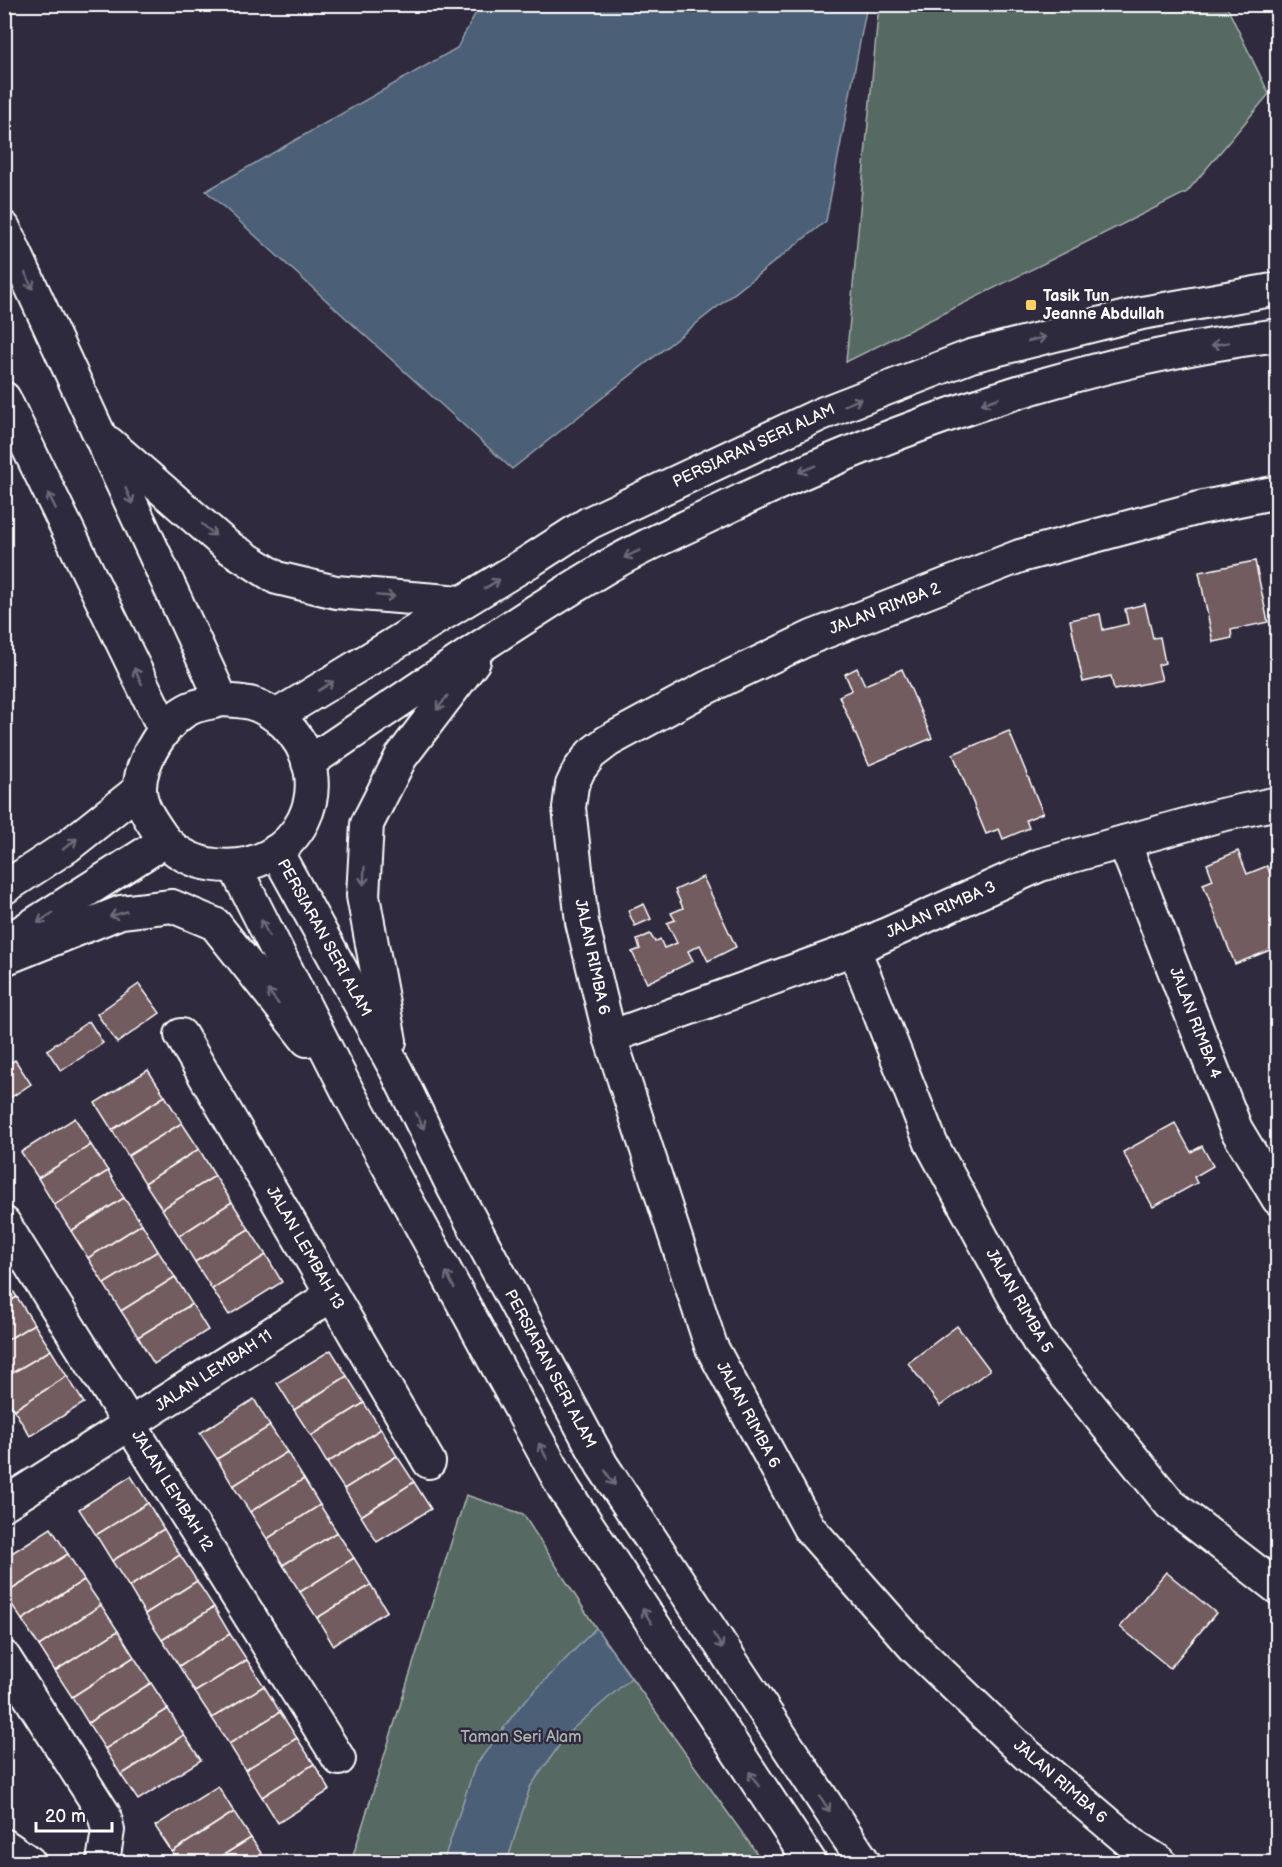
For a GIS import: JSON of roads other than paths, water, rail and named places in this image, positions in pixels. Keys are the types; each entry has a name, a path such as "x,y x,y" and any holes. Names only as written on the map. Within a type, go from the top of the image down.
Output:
{"street":[{"path":"4,228 222,700"},
{"name":"PERSIARAN SERI ALAM","path":"276,716 589,522 821,414 971,356 1142,313 1278,289"},
{"path":"308,763 490,640 606,567 789,477 1004,396 1147,357 1278,335"},
{"path":"4,398 164,729"},
{"path":"102,436 227,546 277,578 336,592 461,602"},
{"name":"JALAN RIMBA 2","path":"570,830 572,785 591,754 624,731 812,637 1020,556 1199,508 1278,492"},
{"path":"394,1068 363,896 367,824 401,757 490,640"},
{"path":"222,700 255,704 276,716 304,746 312,778 309,811 292,839 266,859 235,867 202,864 165,841 147,814 140,789 148,757 164,729 190,708 222,700"},
{"path":"4,888 68,846 140,789"},
{"name":"JALAN RIMBA 3","path":"610,1037 854,949 1040,865 1278,803"},
{"name":"JALAN RIMBA 6","path":"570,830 582,922 610,1037 711,1346 809,1528 915,1648 1017,1746 1136,1847 1160,1863"},
{"path":"4,943 165,841"},
{"name":"JALAN RIMBA 4","path":"1124,842 1236,1129 1278,1199"},
{"name":"PERSIARAN SERI ALAM","path":"276,851 394,1068 454,1189 602,1465 864,1863"},
{"path":"235,867 348,1092 564,1489 810,1863"},
{"path":"4,959 121,912 172,906 215,924 348,1092"},
{"name":"JALAN RIMBA 5","path":"854,949 930,1143 1038,1341 1170,1504 1278,1588"},
{"name":"JALAN LEMBAH 13","path":"181,1035 429,1462"},
{"name":"JALAN LEMBAH 12","path":"4,1223 339,1759"},
{"name":"JALAN LEMBAH 11","path":"4,1504 332,1295"},
{"path":"4,1657 104,1814 108,1830 103,1863"},
{"path":"4,1845 29,1863"}],"water":[{"path":"480,5 867,5 826,221 512,469 206,191 457,48"},
{"path":"596,1628 631,1678 568,1733 530,1787 507,1862 443,1862 475,1766 520,1706"}],"place":[{"name":"Tasik Tun Jeanne Abdullah","path":"1031,305"}],"park label":[{"name":"Taman Seri Alam","path":"521,1737"}]}
